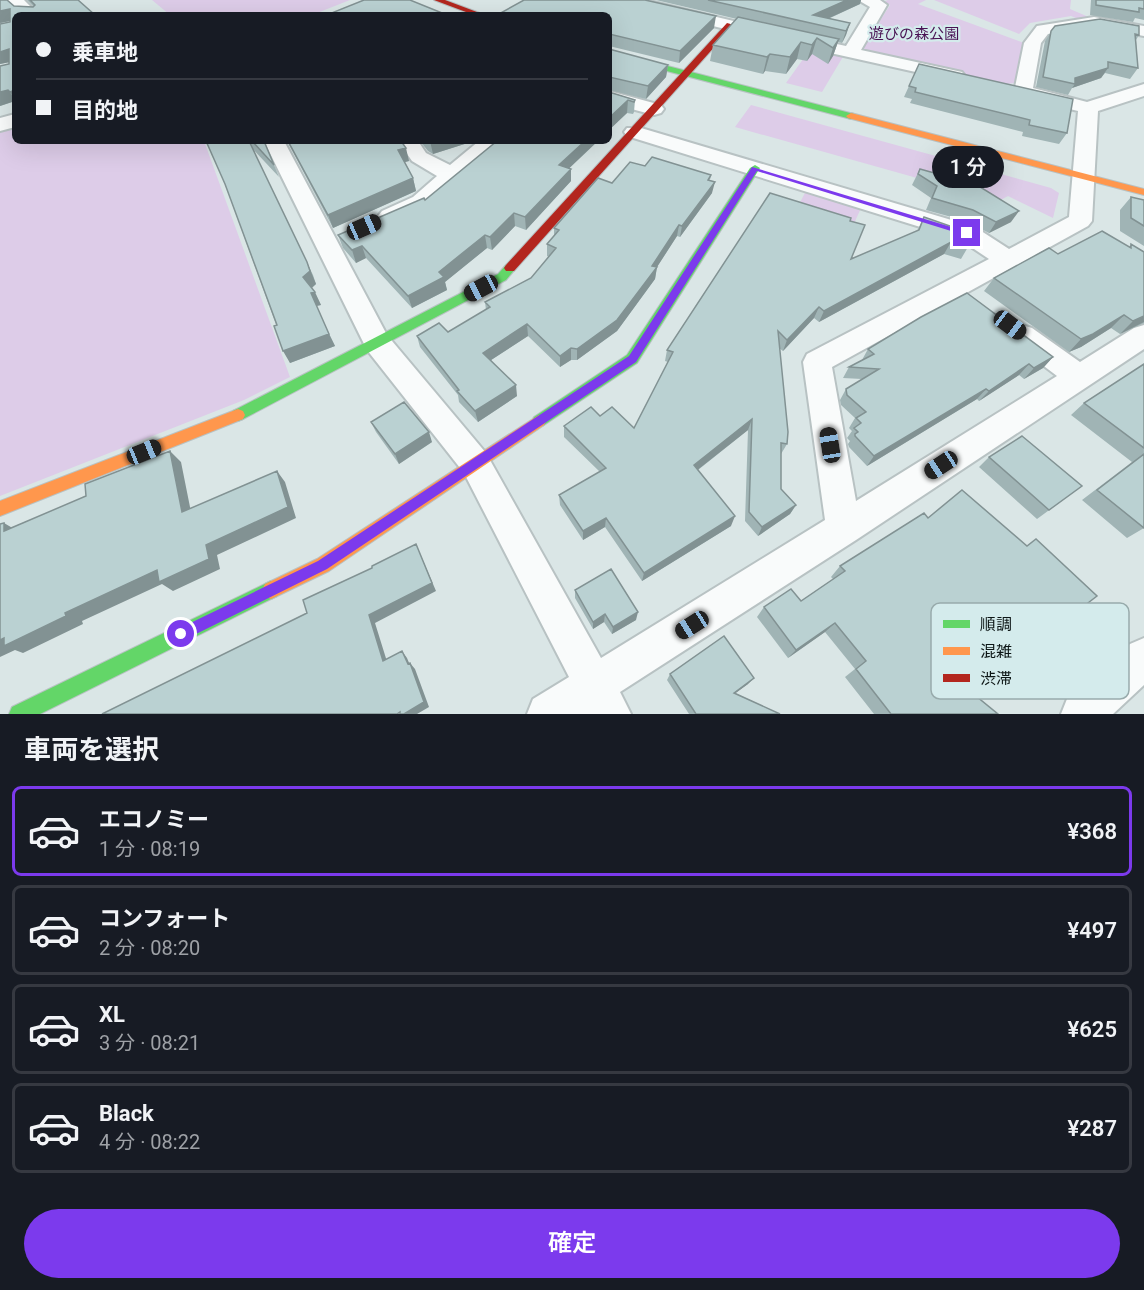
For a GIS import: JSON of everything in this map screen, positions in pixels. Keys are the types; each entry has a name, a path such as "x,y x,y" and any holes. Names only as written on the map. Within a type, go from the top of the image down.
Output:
{"street":[{"path":"15,0 28,12"},
{"path":"438,0 472,12"},
{"path":"626,0 730,26 977,81"},
{"path":"851,52 879,5 866,0"},
{"path":"1144,31 1094,22 1043,30 1033,43 1017,90 1088,108 1144,90"},
{"path":"0,509 246,412 501,277 730,26"},
{"path":"612,54 1144,192"},
{"path":"612,98 654,109"},
{"path":"844,528 817,362 967,294 1008,260 1089,226 1083,176 1088,108"},
{"path":"634,132 967,233 1008,260"},
{"path":"276,144 336,240 377,342 474,463 602,700"},
{"path":"410,144 419,157 451,175"},
{"path":"368,225 421,202 487,144"},
{"path":"20,714 322,565 632,359 755,168"},
{"path":"1005,321 1078,377"},
{"path":"549,714 602,700 844,528 1144,335"},
{"path":"1129,672 1144,658"},
{"path":"1082,714 1099,699"}],"green space":[{"path":"152,0 350,0 320,12 166,12"},
{"name":"遊びの森公園","path":"926,0 918,4 1024,43 1025,48 1015,83 1006,84 866,52 863,48 890,5 883,2"},
{"path":"934,0 1071,0 1070,9 1091,18 1078,19 1071,16 1030,23 1019,34"},
{"path":"811,48 844,55 822,92 786,83"},
{"path":"751,105 1051,188 1059,193 1053,218 1008,196 999,201 735,127"},
{"path":"12,126 12,144 205,144 290,377 244,400 0,496 0,129"},
{"path":"806,191 861,208 852,228 796,210"}],"building":[{"path":"0,0 7,0 14,6 33,7 35,5 30,0 78,0 92,12 12,12 12,91 0,92 0,66 9,64 9,49 0,52 0,24 10,22 10,9 0,11"},
{"path":"364,0 410,0 440,12 334,12"},
{"path":"524,0 645,0 716,16 680,51 612,35 612,12 502,12"},
{"path":"708,0 847,0 813,15 850,23 846,31"},
{"path":"1096,0 1144,0 1144,9 1139,8 1139,12 1096,5"},
{"path":"738,17 839,39 833,48 817,38 812,45 801,42 790,57 770,54 767,57 713,45"},
{"path":"1100,19 1139,26 1139,35 1135,34 1138,68 1108,62 1108,68 1075,78 1075,84 1043,77 1051,31 1055,26"},
{"path":"612,50 668,65 648,86 612,78"},
{"path":"919,64 1073,99 1067,133 1029,125 1030,120 915,92 916,88 909,86"},
{"path":"612,93 635,100 634,102 628,100 612,115"},
{"path":"207,144 250,144 307,262 310,271 303,277 315,292 311,293 329,334 283,351 274,326 277,325 225,184"},
{"path":"255,144 265,144 274,165"},
{"path":"290,144 403,144 406,148 398,150 413,178 328,215"},
{"path":"493,144 582,144 559,165 571,169 525,217 514,213 490,237 485,235 439,272 444,277 408,296 362,246 352,250 338,235 424,198 425,200"},
{"path":"652,157 711,175 708,180 715,182 682,226 679,225 652,266 657,267 617,320 577,349 571,348 560,356 527,324 483,353 516,385 475,411 457,391 459,390 417,336 439,323 448,332 490,307 485,302 531,278 556,248 547,244 559,230 554,228 598,178 612,183 630,162 645,166"},
{"path":"920,169 977,185 1019,211 996,222 973,210 932,198 937,186 918,174"},
{"path":"770,193 851,218 850,221 865,225 851,259 919,230 924,217 970,233 968,247 951,242 824,311 819,307 787,340 778,331 788,432 787,444 781,443 781,489 796,505 762,527 749,512 752,419 694,465 735,516 644,573 606,518 583,531 559,495 606,468 564,426 591,407 600,416 612,407 634,428 673,352 667,350"},
{"path":"1131,197 1144,200 1144,226 1131,218"},
{"path":"1102,231 1131,248 1131,244 1144,252 1144,316 1133,321 1124,315 1081,339 994,278 1049,248 1058,254"},
{"path":"967,293 1053,357 1034,368 1029,364 989,391 986,389 874,456 855,436 858,432 854,428 861,423 856,418 866,412 847,395 846,389 879,369 849,367 874,354 868,349"},
{"path":"1144,364 1144,448 1084,403"},
{"path":"404,402 429,432 395,454 371,422"},
{"path":"1022,436 1082,486 1049,510 989,457"},
{"path":"170,451 182,512 277,471 288,507 206,545 209,559 159,582 157,570 65,613 66,616 4,646 4,638 0,640 0,524 4,523 4,531 86,496 85,484"},
{"path":"1144,454 1144,528 1097,490"},
{"path":"962,490 1027,546 1036,539 1097,596 1088,603 931,603 931,699 980,699 998,714 891,714 856,669 866,661 835,623 796,650 764,607 791,589 801,601 845,571 840,566 924,513 928,518"},
{"path":"416,544 432,583 369,615 383,661 402,651 408,664 410,663 424,702 404,714 400,712 397,714 102,714 307,613 303,600 372,568"},
{"path":"611,569 638,612 613,627 605,614 593,622 575,590"},
{"path":"724,636 754,678 734,693 780,714 696,714 670,674"}],"traffic: fast":[{"path":"612,54 851,116"},
{"path":"539,421 632,359 755,168"},
{"path":"238,415 502,277 510,268"},
{"path":"19,714 271,590"}],"traffic: slow":[{"path":"851,116 1144,192"},
{"path":"0,509 238,415"},
{"path":"271,590 323,565 539,421"}],"traffic: jam":[{"path":"438,0 472,12"},
{"path":"510,268 730,25"}],"route":[{"path":"181,634 322,565 632,359 755,168 967,233"}]}
